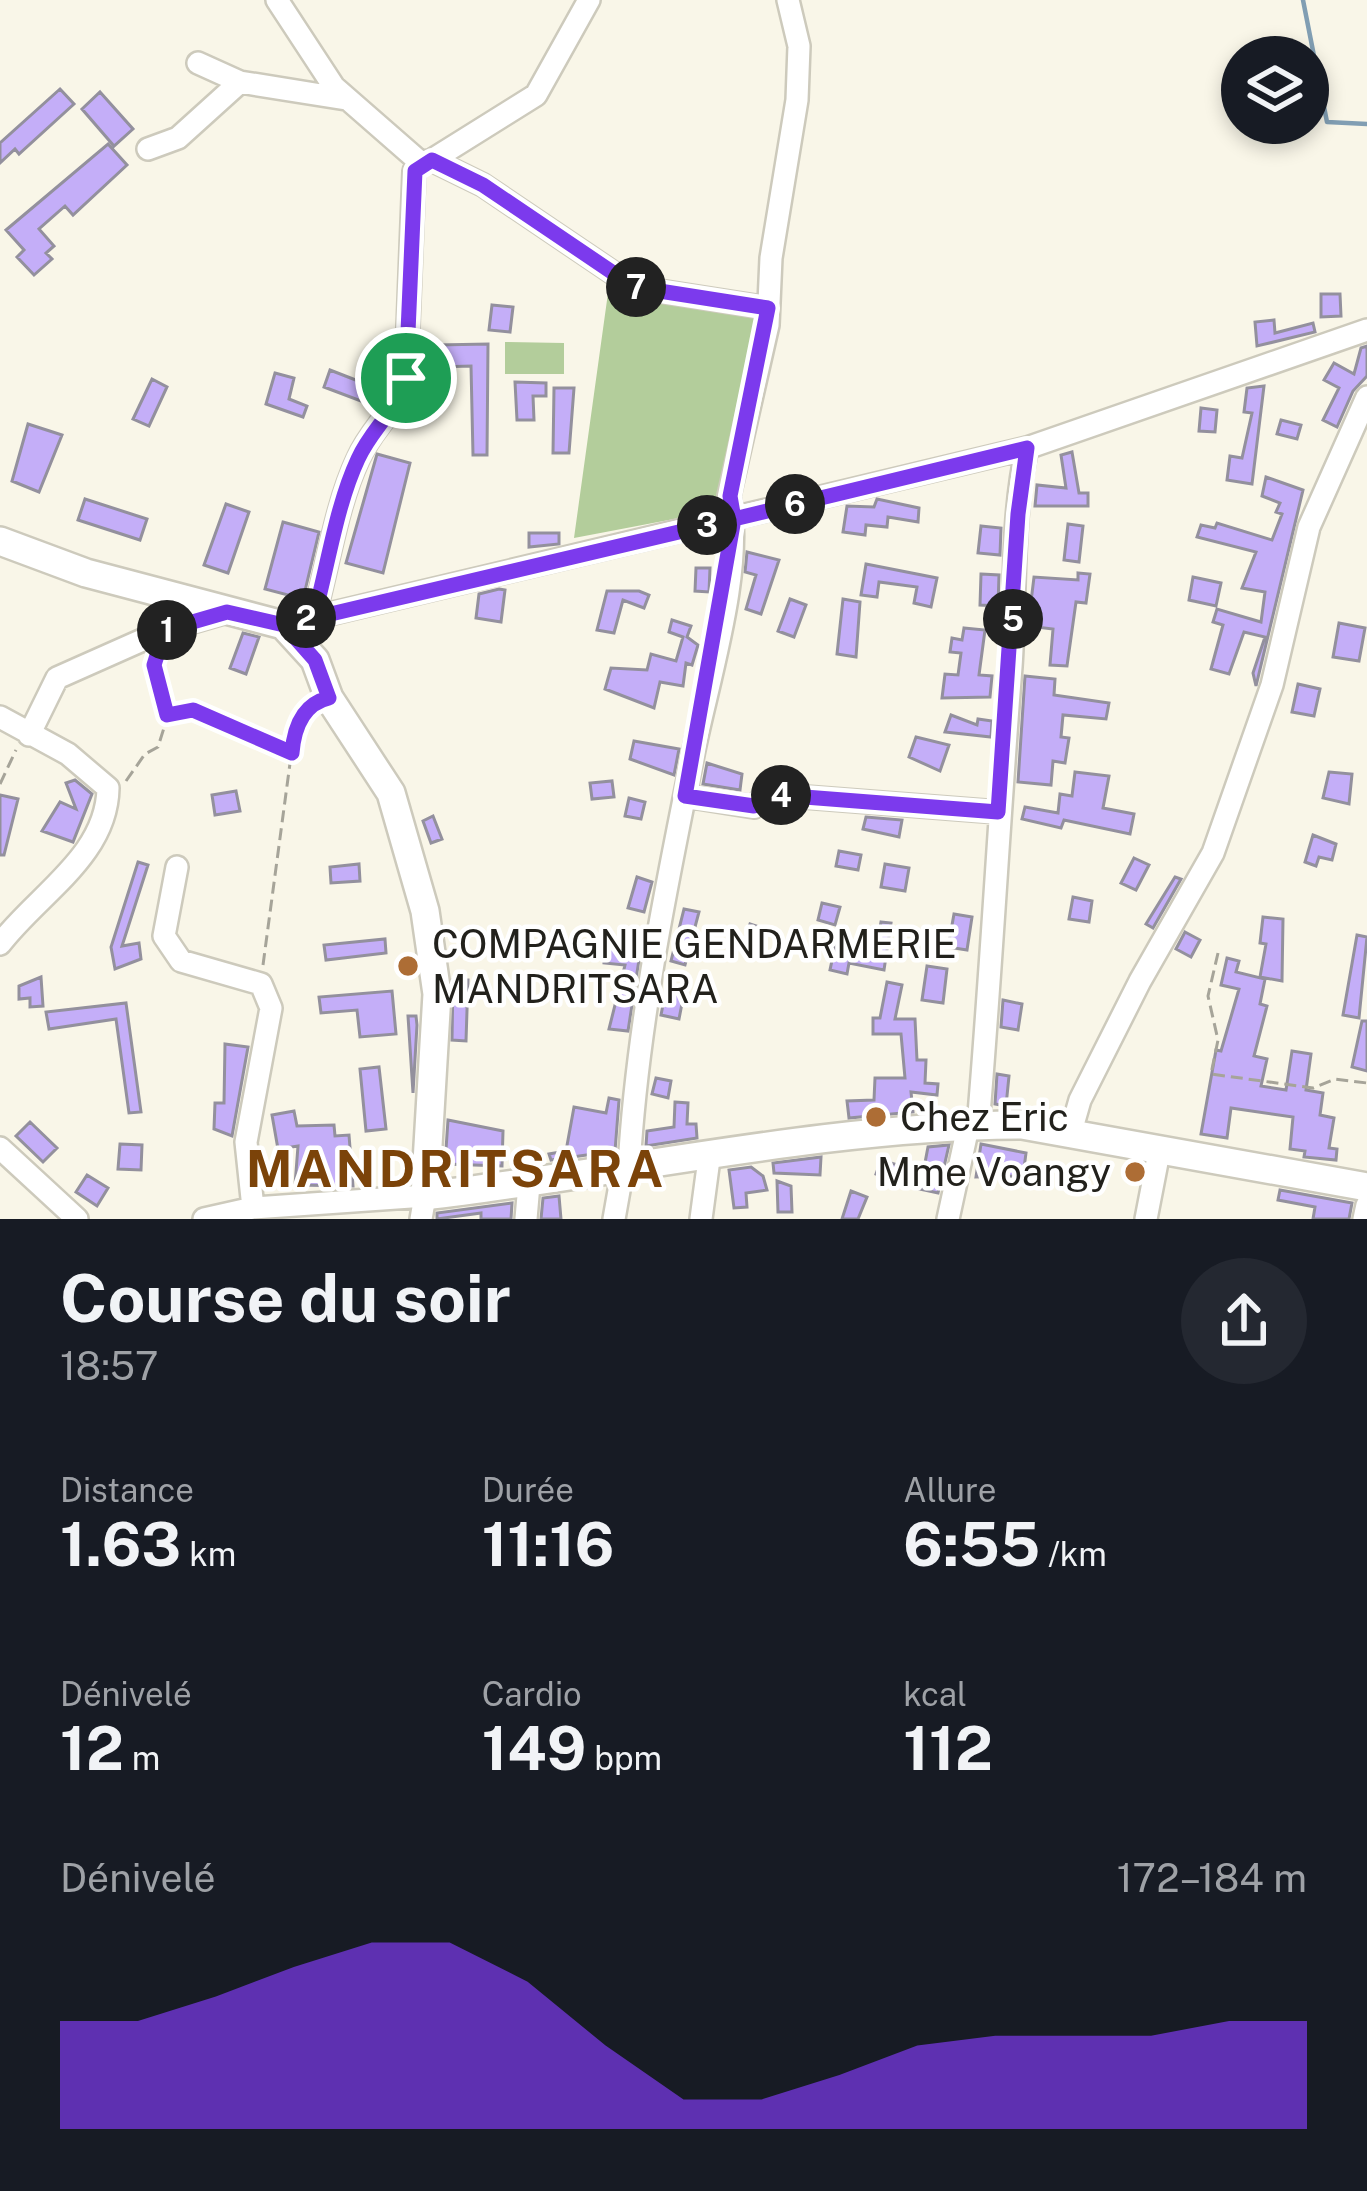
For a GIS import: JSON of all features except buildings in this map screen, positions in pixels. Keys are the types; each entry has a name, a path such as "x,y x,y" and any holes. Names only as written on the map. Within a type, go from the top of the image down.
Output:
{"main road":[{"path":"0,541 86,573 284,625 315,660 329,698 391,793 425,911 437,994 423,1207 626,1168 883,1131 973,1126 1022,1125 1367,1187"}],"street":[{"path":"277,0 346,99 426,162 483,185 634,287 768,308"},
{"path":"314,616 356,463 372,433 396,410 406,378 415,171 536,95 589,0"},
{"path":"614,1219 734,519 730,496 768,308 771,258 797,100 799,46 788,0"},
{"path":"198,63 240,82 346,99"},
{"path":"148,149 178,138 240,82"},
{"path":"284,625 1027,448 1367,329"},
{"path":"1070,1135 1080,1100 1130,1001 1214,853 1272,685 1309,527 1346,433 1367,397"},
{"path":"948,1219 973,1126 999,886 998,812 1018,514 1027,448"},
{"path":"29,735 57,678 165,630 227,612"},
{"path":"0,717 94,772 108,788 107,813 88,852 31,904 0,944"},
{"path":"685,796 754,806 766,794 805,795 998,812"},
{"path":"177,867 164,936 181,961 261,984 271,1008 247,1142 253,1208"},
{"path":"0,1148 76,1219"},
{"path":"1146,1219 1159,1152"},
{"path":"701,1219 709,1159"},
{"path":"526,1219 529,1184"},
{"path":"1364,1219 1367,1204"},
{"path":"204,1219 253,1208 423,1207"}],"path":[{"path":"107,799 158,747 167,715 154,665 165,630"},
{"path":"261,984 295,726 319,700 329,698"},
{"path":"167,715 193,710 292,753"},
{"path":"0,784 29,735"},
{"path":"1218,953 1208,996 1218,1040 1211,1074 1312,1088 1334,1079 1367,1083"}],"green space":[{"path":"608,293 756,313 716,511 574,538"},
{"path":"505,342 564,343 564,374 505,374"}],"waterway":[{"path":"1303,0 1327,122 1367,124"}],"place":[{"name":"COMPAGNIE GENDARMERIE MANDRITSARA","path":"408,966"},
{"name":"Chez Eric","path":"876,1117"},
{"name":"Mme Voangy","path":"1135,1172"}],"district":[{"name":"MANDRITSARA","path":"456,1168"}],"route":[{"path":"406,378 396,410 372,433 356,463 314,616 284,625 227,612 165,630 154,665 167,715 193,710 292,753 295,726 319,700 329,698 315,660 284,625 734,519 721,618 685,796 754,806 766,794 805,795 998,812 1018,514 1027,448 734,519 730,496 745,440 768,308 634,287 483,185 432,160 415,171 406,378"}]}
